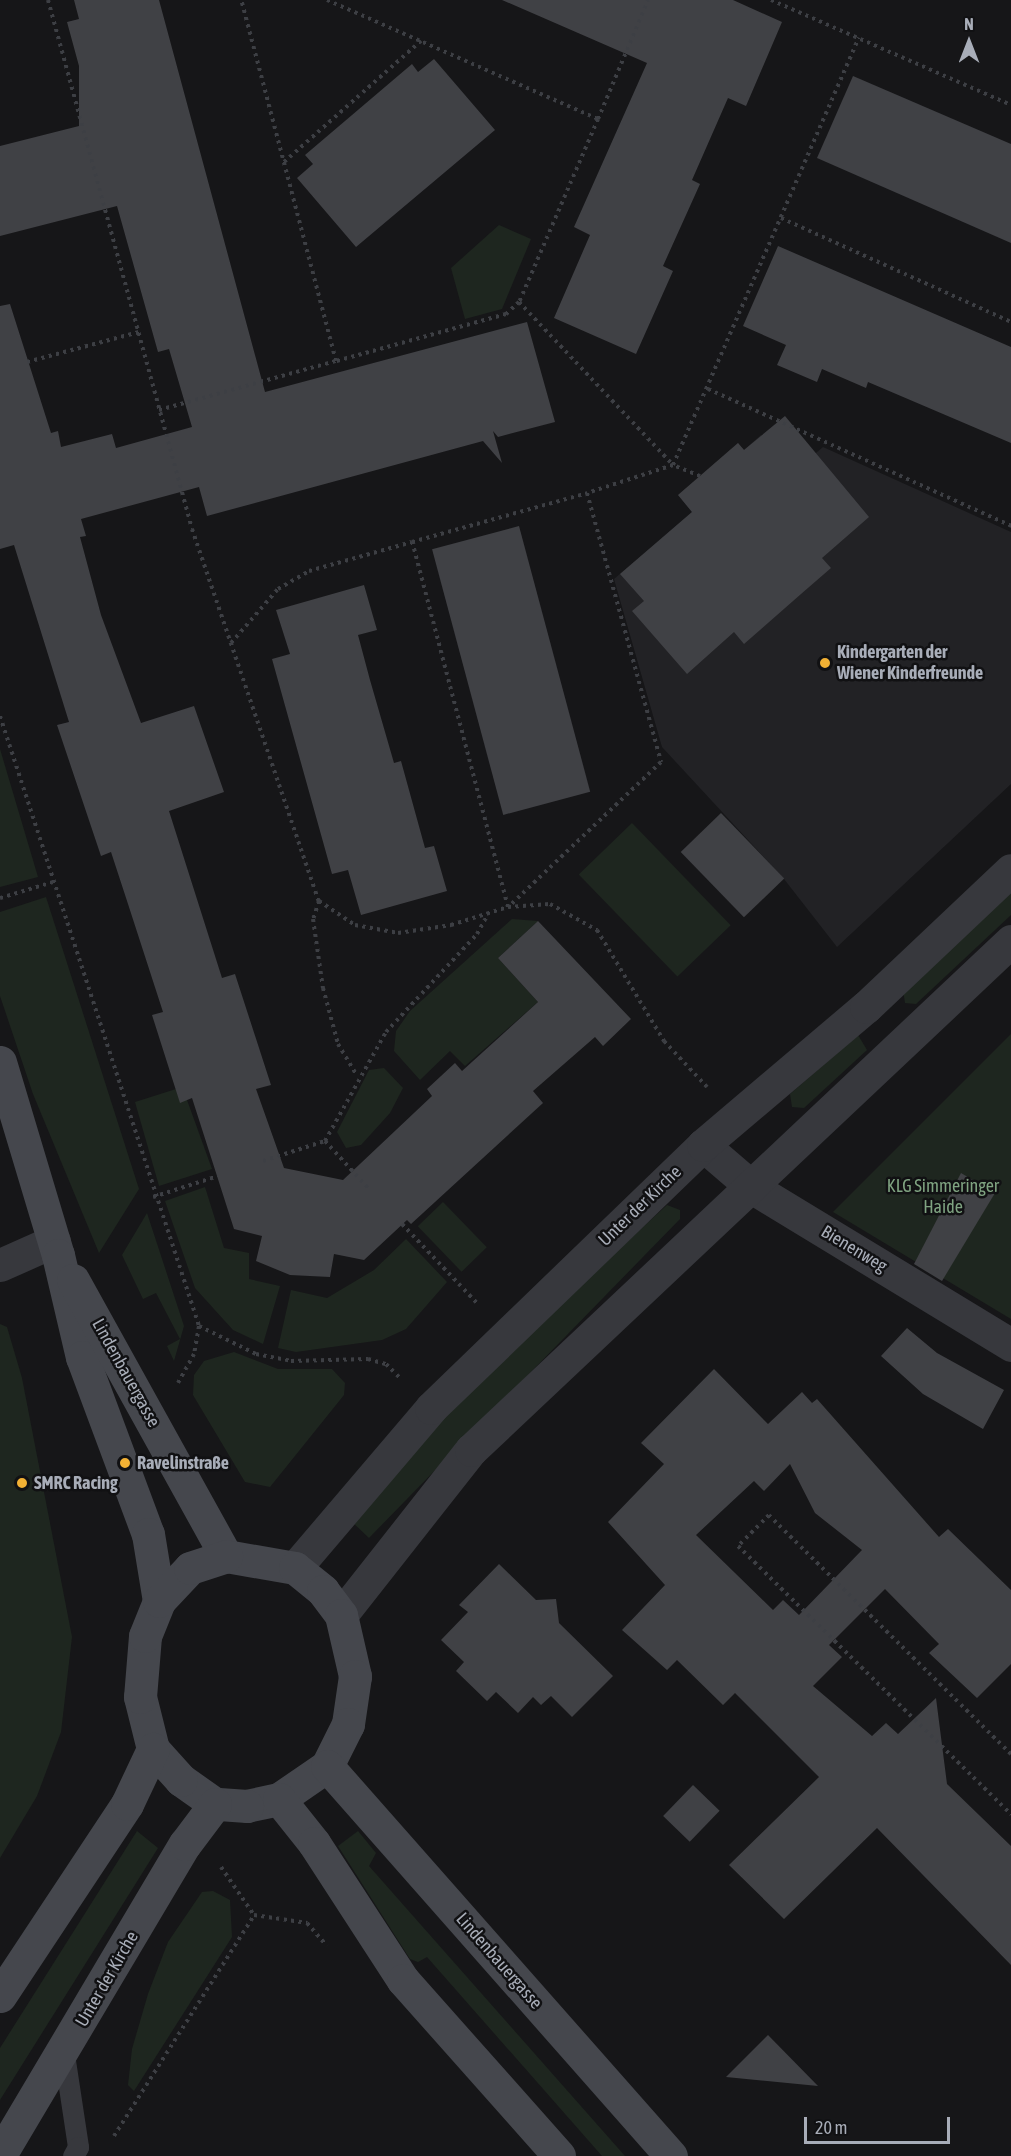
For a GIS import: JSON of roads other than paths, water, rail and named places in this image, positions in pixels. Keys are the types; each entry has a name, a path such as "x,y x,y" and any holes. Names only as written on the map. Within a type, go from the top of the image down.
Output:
{"main road":[{"name":"Lindenbauergasse","path":"0,1062 56,1248 82,1357 148,1534 159,1601"},
{"name":"Lindenbauergasse","path":"56,1248 226,1556"},
{"path":"226,1556 296,1568 340,1616 355,1676 348,1724 327,1766 279,1799 247,1806 215,1804 181,1780 153,1749 140,1697 144,1636 159,1601 190,1568 226,1556"},
{"path":"0,1996 127,1804 153,1749"},
{"name":"Lindenbauergasse","path":"327,1766 671,2156"},
{"path":"279,1799 314,1843 403,1980 559,2156"},
{"name":"Unter der Kirche","path":"0,2155 64,2054 185,1844 215,1804"}],"street":[{"name":"Unter der Kirche","path":"296,1568 431,1408 703,1145 866,1007 1011,870"},
{"path":"340,1616 471,1450 753,1188 1011,941"},
{"name":"Bienenweg","path":"703,1145 753,1188 1011,1345"},
{"path":"0,1265 56,1248"}],"lane":[{"path":"64,2054 78,2147 73,2156"}],"place":[{"name":"Kindergarten der Wiener Kinderfreunde","path":"825,663"},
{"name":"Ravelinstraße","path":"125,1463"},
{"name":"SMRC Racing","path":"22,1483"}],"park label":[{"name":"KLG Simmeringer Haide","path":"943,1197"}]}
